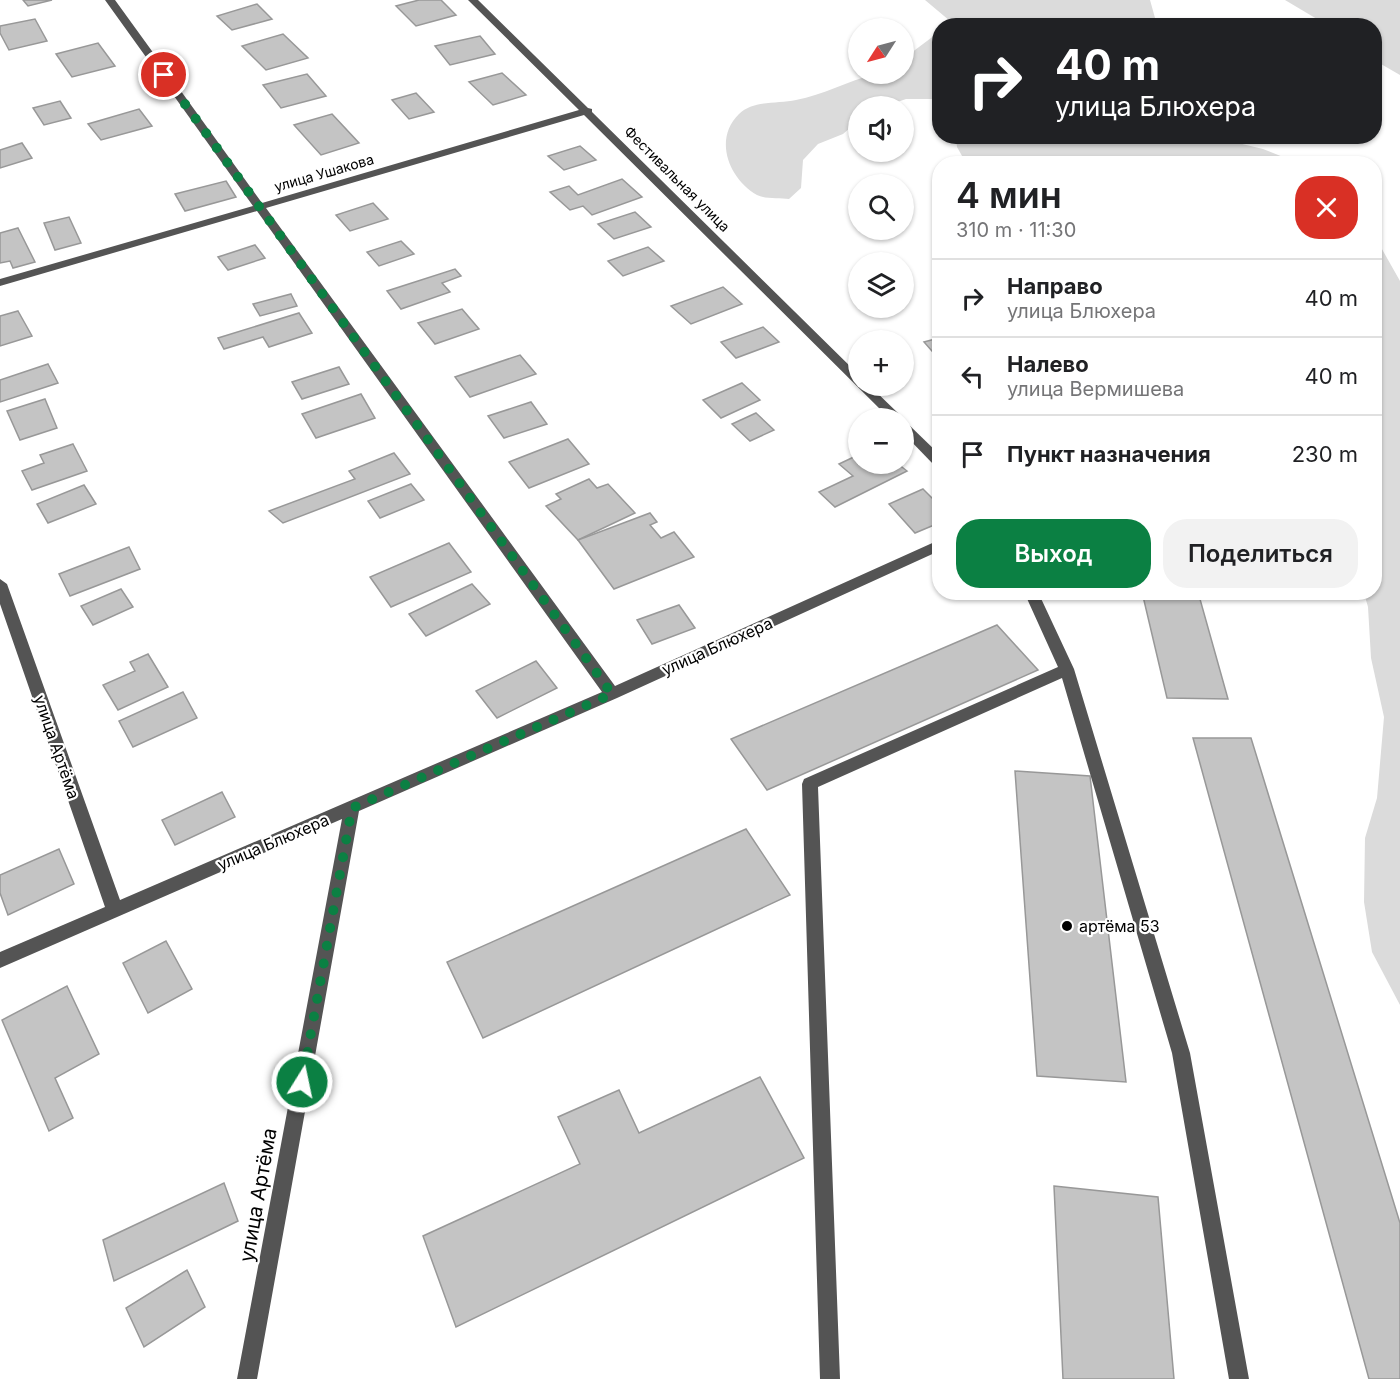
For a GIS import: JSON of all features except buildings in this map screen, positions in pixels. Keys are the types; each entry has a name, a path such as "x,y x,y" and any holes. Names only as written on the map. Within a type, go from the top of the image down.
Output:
{"street":[{"path":"110,0 612,694"},
{"name":"Фестивальная улица","path":"473,0 588,111 848,371"},
{"name":"улица Ушакова","path":"0,283 588,111"},
{"path":"873,396 885,408"},
{"path":"914,437 932,455"},
{"name":"улица Блюхера","path":"0,960 612,694 932,548"},
{"name":"улица Артёма","path":"0,584 114,910"},
{"path":"1035,600 1067,669 1181,1053 1239,1379"},
{"path":"830,1379 810,784 1067,669"},
{"name":"улица Артёма","path":"247,1379 352,808"}],"shaded area":[{"path":"925,0 1150,0 1155,18 946,18"},
{"path":"1285,0 1400,0 1400,75 1382,65 1382,18 1315,18"},
{"path":"932,37 932,99 914,99 914,96 848,96 848,130 818,144 803,160 801,188 789,199 760,196 747,188 732,169 726,146 731,124 739,114 758,104 806,98 848,83 914,84 914,51"},
{"path":"957,144 1242,144 1280,156 962,156"},
{"path":"1382,249 1400,281 1400,1005 1372,952 1364,902 1365,838 1377,798 1384,717 1371,658 1366,600 1382,600"}],"place":[{"name":"артёма 53","path":"1067,926"}],"route":[{"path":"164,75 612,694 352,808 302,1082"}]}
